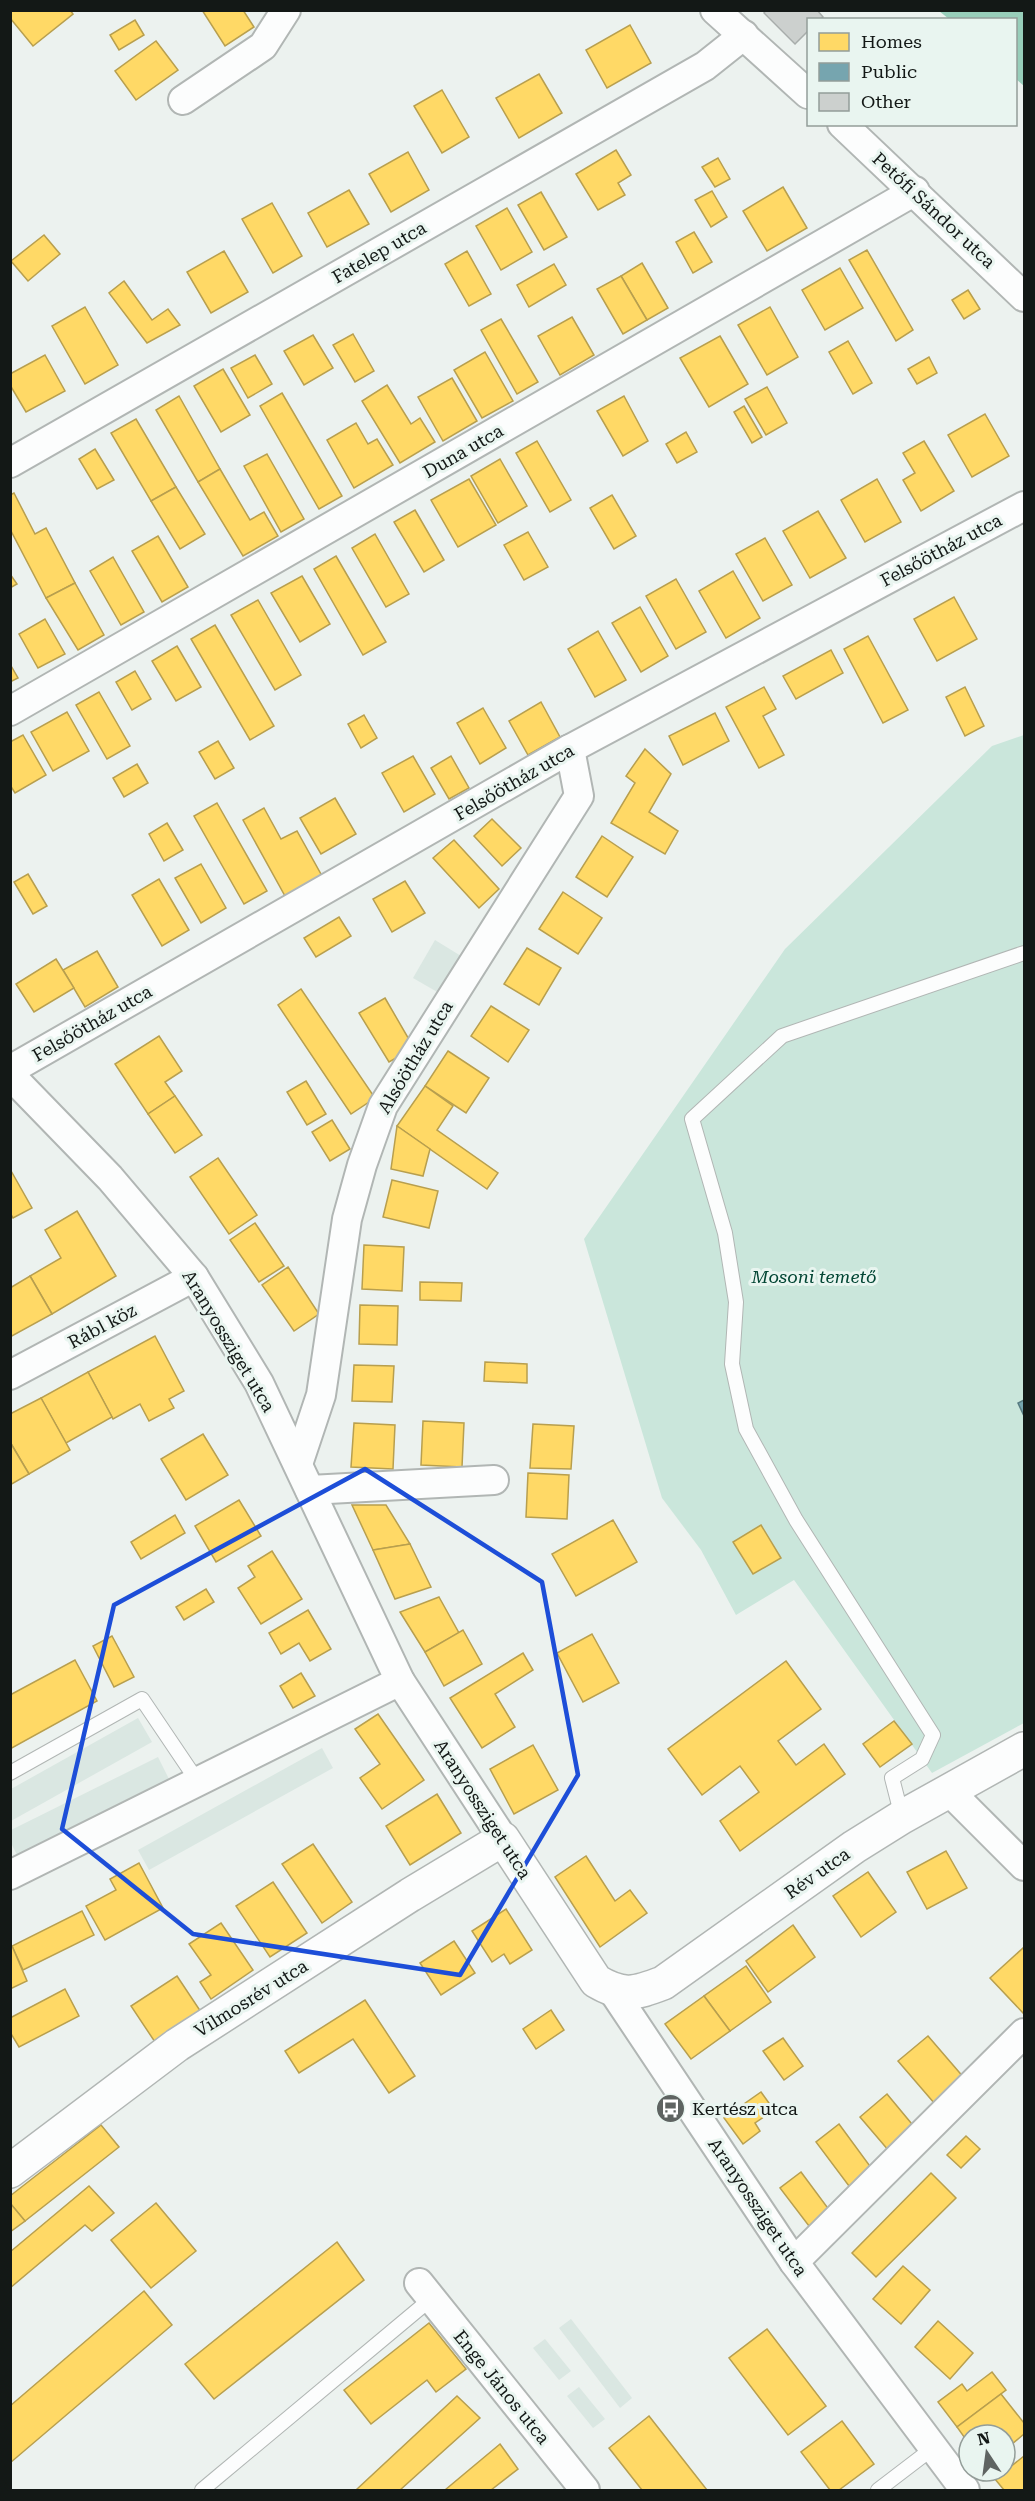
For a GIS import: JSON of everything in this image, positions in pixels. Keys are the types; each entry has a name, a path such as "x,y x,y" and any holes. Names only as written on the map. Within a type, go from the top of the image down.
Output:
{"main road":[{"name":"Rév utca","path":"613,1991 636,1993 663,1983 835,1860 902,1817 1024,1749"},
{"name":"Aranyossziget utca","path":"503,1839 596,1980 613,1991"},
{"name":"Vilmosrév utca","path":"10,2171 177,2045 410,1895 503,1839"}],"street":[{"path":"183,100 263,46 286,10"},
{"path":"715,10 807,93"},
{"name":"Fatelep utca","path":"10,463 705,66 744,35"},
{"name":"Petőfi Sándor utca","path":"844,126 1024,297"},
{"name":"Duna utca","path":"10,711 915,191"},
{"name":"Felsőötház utca","path":"10,1070 570,749 1024,506"},
{"name":"Alsóötház utca","path":"298,1464 321,1395 347,1220 362,1165 383,1106 579,796 570,749"},
{"name":"Aranyossziget utca","path":"10,1075 110,1178 194,1277 259,1383 400,1681 503,1839"},
{"name":"Rábl köz","path":"10,1375 194,1277"},
{"path":"310,1490 494,1480"},
{"path":"10,1875 400,1681"},
{"path":"949,1791 1024,1866"},
{"name":"Aranyossziget utca","path":"613,1991 794,2262 964,2490"},
{"path":"794,2262 1024,2033"},
{"name":"Enge János utca","path":"425,2290 585,2490"}],"lane":[{"path":"902,1817 892,1778 922,1759 933,1735 796,1520 746,1429 732,1364 736,1302 725,1233 692,1119 782,1036 1024,953"},
{"path":"10,1773 142,1699 198,1782"},
{"path":"202,2490 425,2290"},
{"path":"878,2490 933,2448"}],"highlighted area":[{"path":"365,1469 542,1582 578,1775 460,1975 193,1934 62,1829 114,1605"}],"shaded area":[{"path":"939,11 1024,11 1024,86 1017,80 1017,18 948,18"},
{"path":"435,940 461,956 439,993 413,978"},
{"path":"138,1718 152,1742 11,1821 11,1789"},
{"path":"322,1748 333,1768 149,1870 138,1850"},
{"path":"158,1757 169,1779 17,1855 11,1843 11,1830"},
{"path":"571,2319 632,2398 620,2408 559,2328"},
{"path":"545,2339 571,2371 559,2380 533,2348"},
{"path":"579,2387 605,2419 593,2428 567,2396"}],"green space":[{"name":"Mosoni temető","path":"1024,735 1024,1723 932,1773 794,1580 736,1615 701,1550 662,1498 584,1239 785,949 992,746"}],"building: Homes":[{"path":"10,10 70,10 73,14 33,46 10,18"},
{"path":"202,10 243,10 254,27 225,46"},
{"path":"135,20 144,35 119,50 110,35"},
{"path":"630,25 651,63 607,88 586,50"},
{"path":"156,41 178,70 136,100 115,71"},
{"path":"539,74 562,113 519,138 496,98"},
{"path":"442,90 469,137 442,153 414,106"},
{"path":"616,150 631,175 618,183 625,195 598,210 576,174"},
{"path":"408,152 429,190 391,212 369,174"},
{"path":"718,158 730,179 715,187 702,167"},
{"path":"783,187 807,228 767,251 743,211"},
{"path":"349,190 369,224 327,247 308,213"},
{"path":"712,191 727,217 711,227 695,200"},
{"path":"541,192 567,237 544,250 518,205"},
{"path":"272,203 302,256 273,273 242,219"},
{"path":"507,208 532,252 501,270 476,226"},
{"path":"694,232 712,262 693,273 676,242"},
{"path":"44,235 60,254 28,281 11,261"},
{"path":"867,250 913,330 896,341 849,260"},
{"path":"224,251 248,292 211,313 187,272"},
{"path":"467,251 491,294 469,306 445,264"},
{"path":"642,263 668,308 647,320 621,276"},
{"path":"554,264 566,285 529,307 517,285"},
{"path":"840,268 863,308 825,330 802,290"},
{"path":"621,276 647,320 623,334 597,289"},
{"path":"124,281 152,320 168,309 180,325 147,343 109,293"},
{"path":"968,290 980,309 964,319 952,300"},
{"path":"85,307 118,365 85,384 52,326"},
{"path":"770,307 798,357 767,375 738,325"},
{"path":"572,317 594,355 560,375 538,336"},
{"path":"501,319 538,382 517,394 481,330"},
{"path":"353,334 374,371 355,382 333,345"},
{"path":"313,335 333,368 304,385 284,351"},
{"path":"720,336 748,384 709,407 680,358"},
{"path":"848,341 872,383 853,394 829,352"},
{"path":"485,352 513,401 482,418 454,370"},
{"path":"45,355 65,391 26,412 10,385 10,374"},
{"path":"255,355 272,384 248,398 231,368"},
{"path":"929,357 937,373 917,384 908,369"},
{"path":"223,369 250,415 221,432 194,386"},
{"path":"452,378 477,421 443,441 418,397"},
{"path":"387,385 411,424 420,418 435,442 400,463 362,401"},
{"path":"767,387 787,423 766,435 745,399"},
{"path":"282,393 342,496 319,509 260,406"},
{"path":"179,396 220,469 198,482 156,410"},
{"path":"624,396 648,441 623,456 597,411"},
{"path":"744,406 762,437 752,443 734,412"},
{"path":"985,414 1009,456 972,477 948,435"},
{"path":"136,419 176,487 151,501 111,433"},
{"path":"356,423 368,444 377,439 393,465 354,488 327,440"},
{"path":"686,432 697,452 677,463 666,444"},
{"path":"537,441 571,500 550,512 516,453"},
{"path":"924,441 954,491 921,511 903,480 915,473 903,453"},
{"path":"95,449 114,480 97,489 79,459"},
{"path":"267,454 304,519 281,532 244,466"},
{"path":"500,459 527,506 498,523 471,476"},
{"path":"220,469 250,520 264,512 278,536 243,556 198,482"},
{"path":"469,479 496,525 458,547 431,500"},
{"path":"877,479 901,522 865,542 841,500"},
{"path":"176,487 205,534 180,549 151,501"},
{"path":"14,493 35,534 46,528 75,583 46,598 10,529 10,495"},
{"path":"612,495 636,536 614,549 590,508"},
{"path":"415,510 444,560 424,572 394,522"},
{"path":"818,511 846,558 810,578 783,531"},
{"path":"528,532 548,567 524,580 504,545"},
{"path":"375,534 409,594 386,607 352,548"},
{"path":"158,536 188,587 162,602 132,551"},
{"path":"765,538 792,585 763,601 736,554"},
{"path":"336,556 386,642 363,655 314,569"},
{"path":"113,557 144,612 121,625 90,571"},
{"path":"733,571 760,618 726,638 699,591"},
{"path":"10,574 17,584 10,588"},
{"path":"302,576 330,624 300,642 271,593"},
{"path":"676,579 706,632 676,649 646,596"},
{"path":"75,583 104,635 78,650 46,598"},
{"path":"954,597 977,639 937,661 914,619"},
{"path":"258,600 301,675 275,690 231,615"},
{"path":"640,607 668,656 641,672 612,623"},
{"path":"45,619 65,654 38,668 19,634"},
{"path":"215,625 274,726 250,740 191,639"},
{"path":"598,631 626,680 595,697 568,649"},
{"path":"868,636 908,710 883,723 844,649"},
{"path":"177,646 201,687 176,701 152,661"},
{"path":"831,650 843,673 796,699 783,676"},
{"path":"10,664 18,678 10,682"},
{"path":"135,671 151,699 132,710 116,682"},
{"path":"764,687 776,709 763,716 784,755 759,768 726,707"},
{"path":"965,687 984,726 965,736 946,697"},
{"path":"99,692 130,746 107,759 76,705"},
{"path":"541,702 560,737 528,755 509,721"},
{"path":"483,708 506,748 480,764 457,723"},
{"path":"67,712 89,751 53,771 31,732"},
{"path":"715,713 729,741 683,765 669,736"},
{"path":"364,715 377,738 361,748 348,724"},
{"path":"23,735 46,775 15,793 10,785 10,742"},
{"path":"218,741 234,768 215,779 199,752"},
{"path":"645,749 671,774 649,812 678,831 665,854 611,823 635,783 626,776"},
{"path":"413,756 435,794 404,812 382,773"},
{"path":"451,756 469,788 449,799 431,768"},
{"path":"137,764 148,783 124,797 113,778"},
{"path":"335,798 356,834 321,854 300,818"},
{"path":"217,803 267,891 244,904 194,816"},
{"path":"264,808 281,839 297,831 322,876 285,896 243,820"},
{"path":"492,819 521,848 502,866 474,836"},
{"path":"167,823 183,850 164,861 149,834"},
{"path":"602,836 633,857 607,897 576,877"},
{"path":"454,840 499,889 479,908 433,858"},
{"path":"201,864 226,908 201,923 175,878"},
{"path":"28,874 47,906 33,914 14,882"},
{"path":"159,879 189,930 162,946 132,895"},
{"path":"405,881 425,913 392,932 373,899"},
{"path":"563,892 602,918 578,954 539,929"},
{"path":"339,917 351,936 316,957 304,938"},
{"path":"527,948 561,968 539,1005 504,984"},
{"path":"97,951 118,987 85,1007 63,970"},
{"path":"56,959 74,988 34,1012 16,984"},
{"path":"301,989 375,1098 351,1114 278,1005"},
{"path":"385,998 414,1048 389,1062 359,1013"},
{"path":"491,1006 529,1030 508,1062 471,1036"},
{"path":"159,1036 182,1071 165,1082 175,1096 148,1114 115,1064"},
{"path":"448,1051 489,1078 466,1113 425,1086"},
{"path":"306,1081 326,1114 307,1125 287,1092"},
{"path":"425,1086 453,1106 437,1130 498,1173 487,1189 397,1126"},
{"path":"175,1096 202,1135 175,1153 148,1114"},
{"path":"332,1120 350,1149 330,1161 312,1132"},
{"path":"397,1126 430,1149 423,1176 391,1169"},
{"path":"218,1158 257,1215 229,1234 190,1177"},
{"path":"10,1169 32,1208 13,1218 10,1213"},
{"path":"392,1180 438,1191 429,1228 383,1217"},
{"path":"77,1211 116,1276 52,1314 30,1276 61,1258 45,1230"},
{"path":"255,1223 284,1266 259,1282 230,1240"},
{"path":"364,1245 404,1247 402,1291 362,1289"},
{"path":"288,1267 319,1314 294,1331 262,1285"},
{"path":"30,1276 52,1314 10,1337 10,1288"},
{"path":"420,1282 462,1283 461,1301 420,1300"},
{"path":"360,1305 398,1306 397,1345 359,1344"},
{"path":"155,1336 184,1391 169,1399 174,1408 149,1421 140,1404 113,1419 88,1372"},
{"path":"485,1362 527,1364 527,1383 484,1381"},
{"path":"354,1365 394,1366 392,1402 352,1401"},
{"path":"88,1372 112,1417 66,1443 41,1398"},
{"path":"41,1398 70,1450 29,1474 10,1442 10,1414"},
{"path":"423,1421 464,1423 462,1467 421,1465"},
{"path":"354,1423 395,1425 393,1469 351,1467"},
{"path":"533,1424 574,1426 571,1469 530,1468"},
{"path":"203,1434 228,1475 186,1500 161,1459"},
{"path":"10,1442 29,1474 10,1485"},
{"path":"528,1473 569,1475 567,1519 526,1517"},
{"path":"239,1500 261,1536 216,1562 195,1526"},
{"path":"352,1505 386,1505 410,1544 373,1550"},
{"path":"175,1515 185,1533 141,1559 131,1542"},
{"path":"613,1520 637,1562 576,1596 552,1554"},
{"path":"761,1525 781,1558 753,1574 733,1542"},
{"path":"410,1544 431,1587 395,1599 373,1550"},
{"path":"272,1551 302,1599 261,1624 238,1588 255,1577 248,1566"},
{"path":"206,1589 214,1602 184,1620 176,1607"},
{"path":"439,1597 459,1633 425,1652 400,1612"},
{"path":"308,1610 331,1649 310,1661 299,1643 281,1654 269,1633"},
{"path":"463,1630 482,1664 444,1686 425,1652"},
{"path":"592,1634 619,1683 583,1702 557,1653"},
{"path":"112,1636 134,1677 114,1687 93,1646"},
{"path":"523,1653 533,1670 495,1694 515,1727 482,1748 450,1698"},
{"path":"75,1660 97,1701 10,1749 10,1695"},
{"path":"786,1661 821,1709 778,1741 796,1765 824,1744 845,1774 740,1851 720,1821 759,1792 740,1766 702,1795 668,1749"},
{"path":"301,1673 315,1696 293,1708 280,1686"},
{"path":"378,1714 424,1780 382,1809 360,1778 380,1764 355,1729"},
{"path":"894,1721 912,1744 880,1767 863,1744"},
{"path":"533,1745 558,1790 514,1814 490,1769"},
{"path":"437,1794 461,1833 410,1865 386,1826"},
{"path":"313,1844 352,1902 322,1923 282,1864"},
{"path":"946,1851 967,1888 927,1909 907,1872"},
{"path":"586,1856 615,1901 630,1890 647,1913 600,1947 555,1877"},
{"path":"139,1863 163,1908 105,1940 86,1906 116,1890 110,1879"},
{"path":"868,1872 896,1912 861,1937 833,1896"},
{"path":"273,1882 307,1933 270,1957 236,1906"},
{"path":"506,1909 532,1950 510,1964 504,1954 492,1962 472,1931"},
{"path":"82,1911 94,1935 23,1970 12,1946"},
{"path":"221,1923 253,1970 211,1999 200,1982 211,1975 189,1944"},
{"path":"793,1925 815,1957 768,1992 746,1961"},
{"path":"454,1941 475,1973 441,1995 420,1963"},
{"path":"12,1946 27,1981 10,1989 10,1947"},
{"path":"1023,1948 1024,1950 1024,2014 990,1978"},
{"path":"746,1966 771,2002 730,2031 704,1996"},
{"path":"177,1976 201,2012 155,2042 131,2006"},
{"path":"65,1989 79,2016 19,2047 10,2032 10,2018"},
{"path":"704,1996 730,2031 691,2059 665,2024"},
{"path":"365,2000 415,2076 389,2093 353,2039 299,2073 285,2051"},
{"path":"551,2010 564,2030 536,2049 523,2029"},
{"path":"928,2036 971,2086 941,2111 898,2061"},
{"path":"783,2038 803,2066 784,2080 763,2051"},
{"path":"761,2092 774,2110 755,2123 760,2131 743,2144 724,2118"},
{"path":"887,2094 916,2129 889,2151 860,2117"},
{"path":"839,2124 875,2173 852,2190 816,2142"},
{"path":"101,2125 119,2147 25,2221 10,2203 10,2196"},
{"path":"966,2136 980,2149 961,2168 947,2155"},
{"path":"801,2172 830,2211 809,2226 780,2188"},
{"path":"931,2173 956,2198 876,2277 852,2253"},
{"path":"89,2186 114,2213 92,2231 85,2225 10,2288 10,2252"},
{"path":"10,2203 25,2221 10,2232"},
{"path":"156,2203 196,2251 151,2288 111,2240"},
{"path":"337,2242 364,2280 214,2399 185,2364"},
{"path":"903,2266 930,2290 901,2324 873,2299"},
{"path":"144,2291 172,2325 10,2463 10,2406"},
{"path":"938,2321 973,2353 950,2379 915,2347"},
{"path":"429,2323 466,2369 436,2392 427,2380 371,2424 344,2390"},
{"path":"767,2329 826,2406 788,2435 729,2358"},
{"path":"992,2372 1006,2390 962,2423 957,2423 957,2427 938,2402 962,2384 967,2391"},
{"path":"1001,2394 1024,2423 1024,2434 1017,2440 1017,2423 962,2423"},
{"path":"457,2396 480,2418 400,2490 356,2490"},
{"path":"649,2416 707,2490 642,2490 609,2448"},
{"path":"842,2421 874,2464 839,2490 830,2490 801,2452"},
{"path":"500,2444 518,2469 491,2490 445,2490"},
{"path":"1024,2456 1024,2490 1004,2490 998,2483 1017,2483 1017,2462"}],"building: Public":[{"path":"1024,1400 1024,1416 1018,1403"}],"building: Other":[{"path":"766,10 817,10 823,17 807,18 807,32 795,44 764,13"}],"place":[{"name":"Kertész utca","path":"671,2108"}]}
